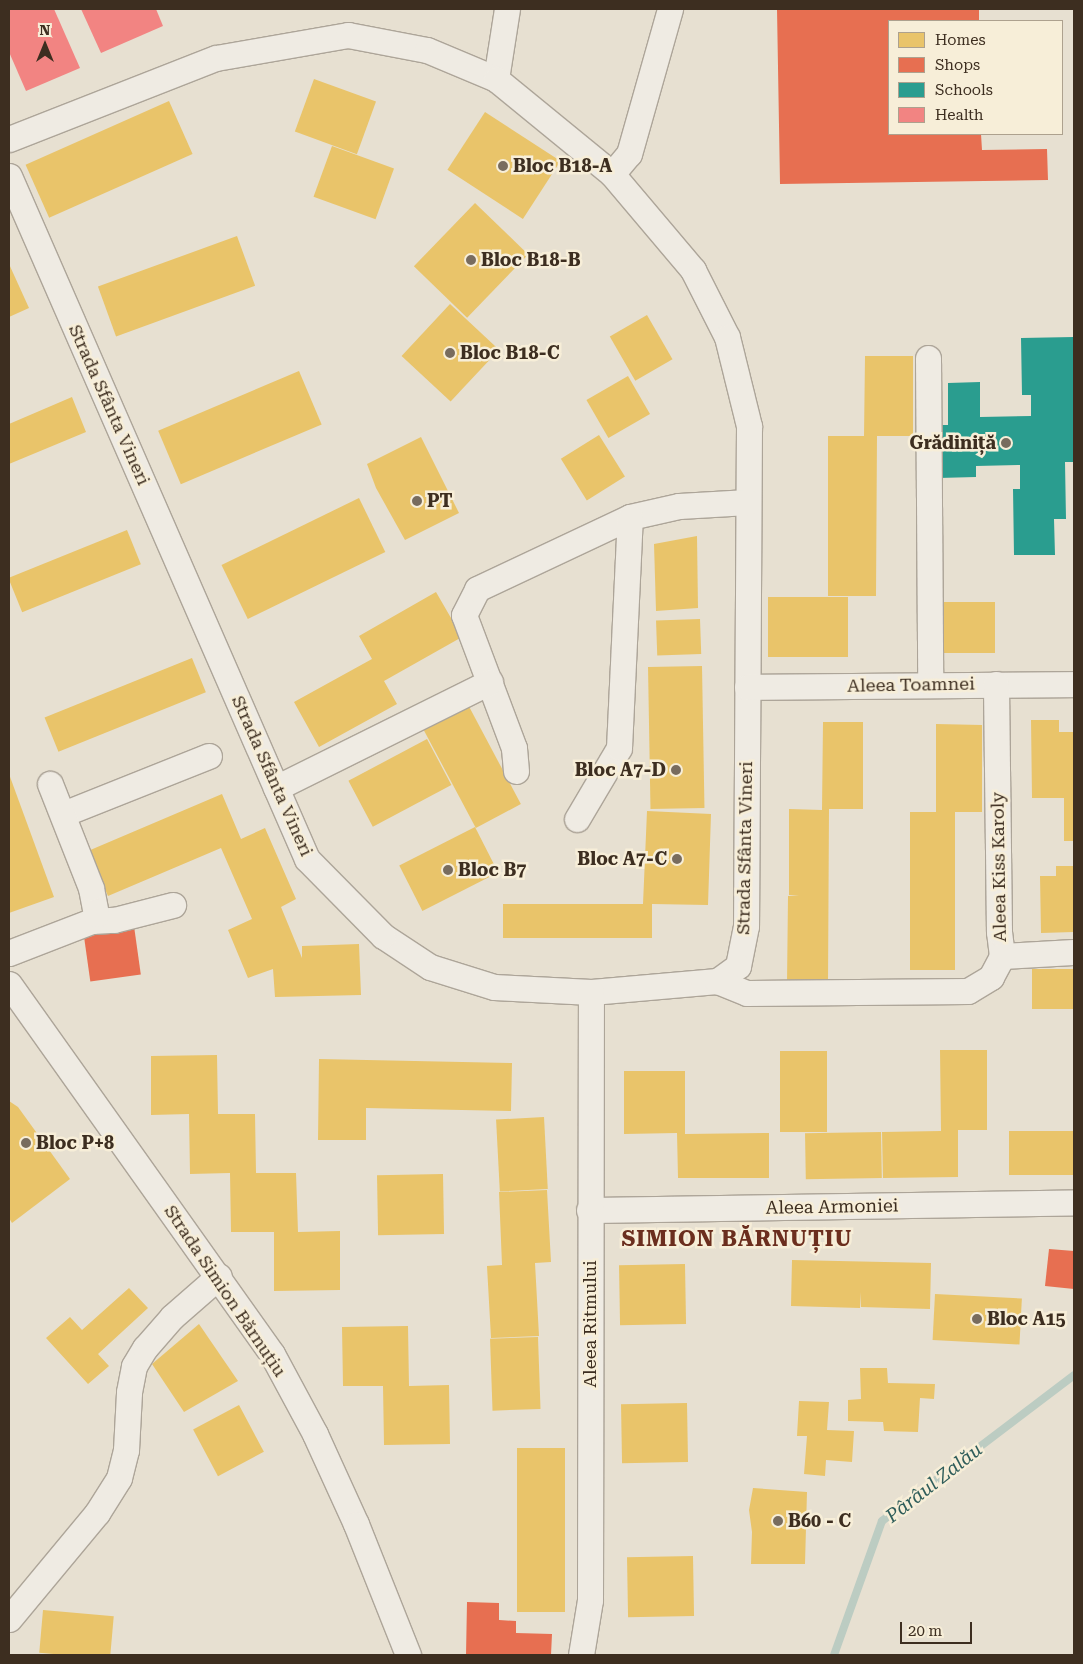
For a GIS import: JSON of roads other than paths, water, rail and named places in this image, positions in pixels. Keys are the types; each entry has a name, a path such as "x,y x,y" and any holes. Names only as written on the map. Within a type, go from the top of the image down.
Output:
{"street":[{"path":"496,79 507,9"},
{"path":"612,174 629,154 670,9"},
{"name":"Strada Sfânta Vineri","path":"9,139 216,58 348,35 427,50 496,79 612,174 693,270 727,337 749,426 746,926 738,966 717,981 591,992 494,987 430,967 383,936 307,859 9,176"},
{"path":"928,358 930,684"},
{"path":"516,771 514,748 464,615 477,589 630,517 679,506 748,502"},
{"path":"577,819 618,748 630,517"},
{"path":"276,788 490,682"},
{"name":"Aleea Kiss Karoly","path":"717,981 748,993 968,991 991,977 1002,956 999,932 996,684"},
{"name":"Aleea Toamnei","path":"747,687 1074,684"},
{"path":"62,814 209,756"},
{"path":"50,784 96,903 92,921"},
{"path":"9,953 92,921 114,920 173,905"},
{"path":"1002,956 1074,952"},
{"name":"Aleea Ritmului","path":"581,1655 590,1600 589,1210 591,992"},
{"name":"Strada Simion Bărnuțiu","path":"12,993 219,1276 272,1354 315,1434 408,1654"},
{"name":"Aleea Armoniei","path":"589,1210 1074,1202"},
{"path":"9,1619 97,1513 119,1478 126,1450 128,1392 134,1366 145,1348 172,1317 219,1276"}],"waterway":[{"name":"Pârâul Zalău","path":"834,1655 882,1521 1074,1375"}],"place":[{"name":"Bloc B18-A","path":"503,166"},
{"name":"Bloc B18-B","path":"471,260"},
{"name":"Bloc B18-C","path":"450,353"},
{"name":"Grădiniță","path":"1006,443"},
{"name":"PT","path":"417,501"},
{"name":"Bloc A7-D","path":"676,770"},
{"name":"Bloc A7-C","path":"677,859"},
{"name":"Bloc B7","path":"448,870"},
{"name":"Bloc P+8","path":"26,1143"},
{"name":"Bloc A15","path":"977,1319"},
{"name":"B60 - C","path":"778,1521"}],"district":[{"name":"SIMION BĂRNUȚIU","path":"737,1239"}]}
